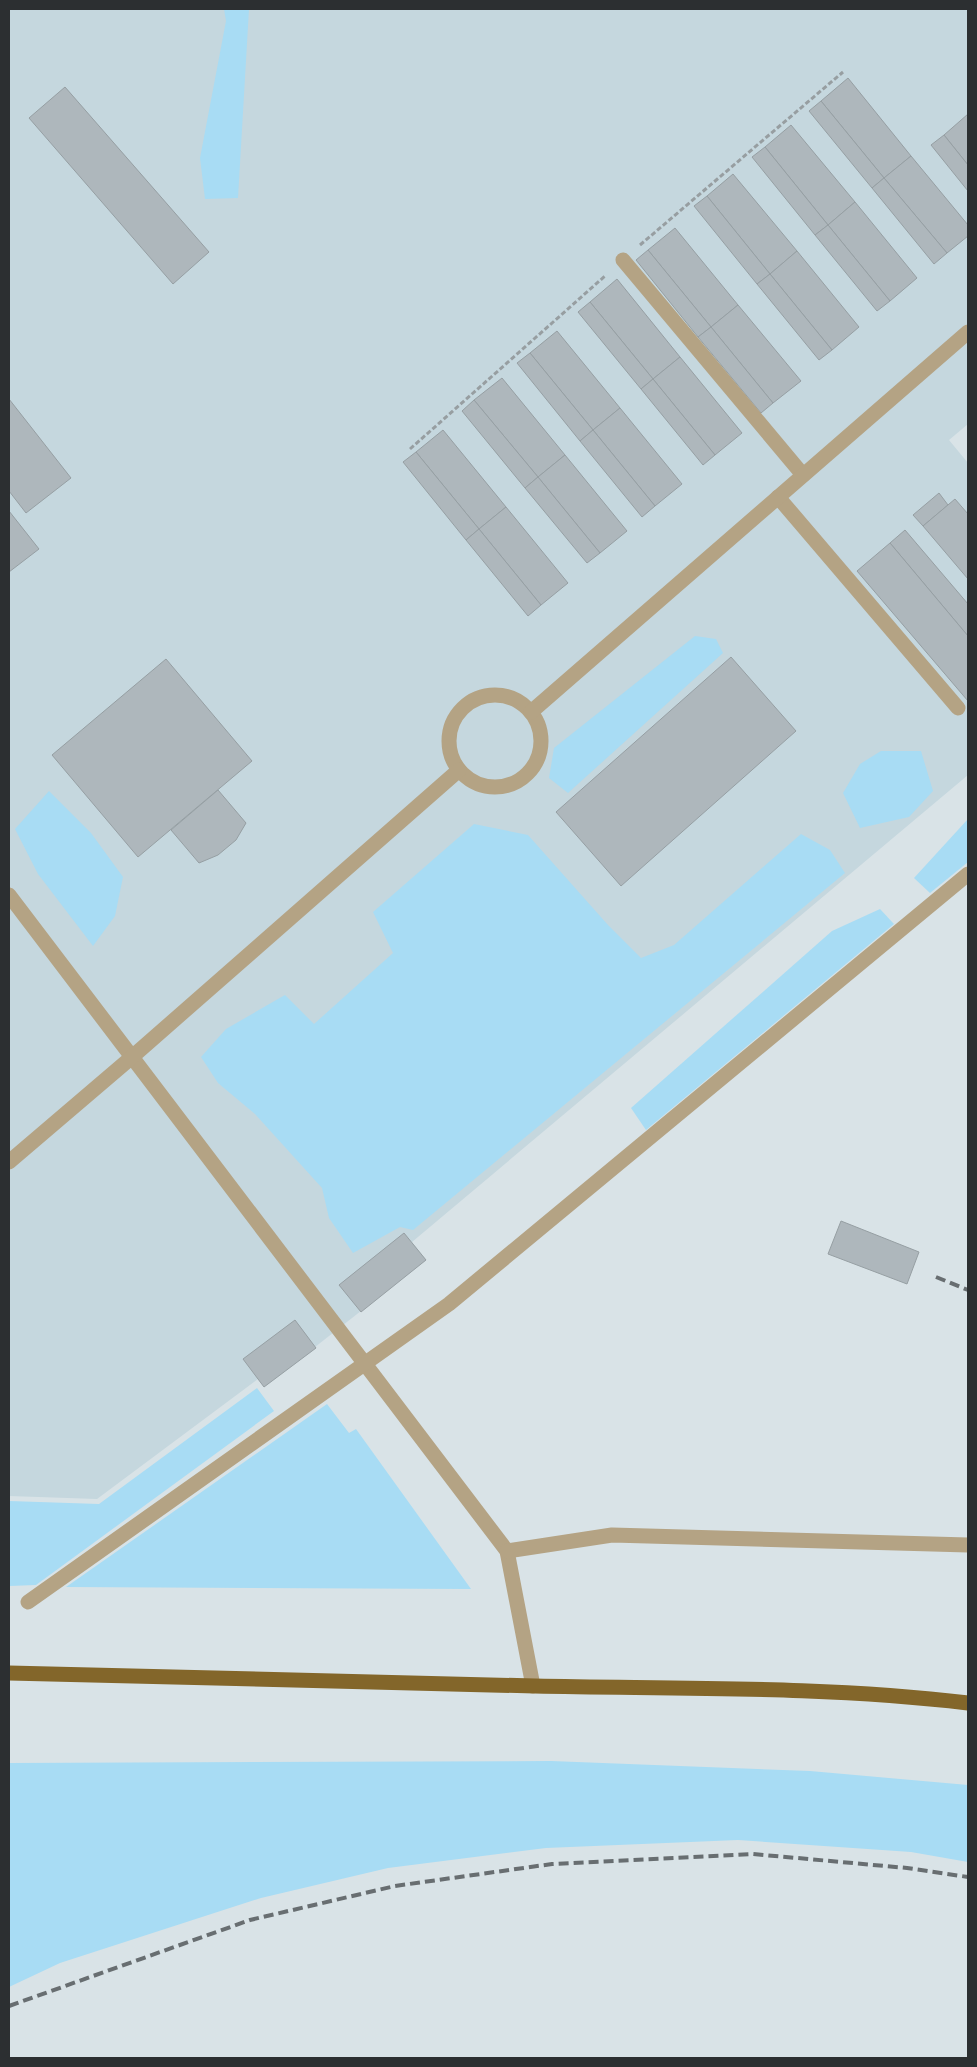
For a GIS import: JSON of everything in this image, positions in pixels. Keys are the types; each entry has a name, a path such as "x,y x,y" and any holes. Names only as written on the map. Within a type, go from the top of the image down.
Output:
{"highway":[{"path":"9,1673 532,1686 713,1688 900,1695 968,1703"}],"lane":[{"path":"623,260 803,475"},
{"path":"531,712 968,332"},
{"path":"778,497 958,708"},
{"path":"493,694 520,702 531,712 538,724 541,738 540,753 534,766 524,777 512,784 498,787 483,785 470,780 459,770 452,757 449,743 450,729 456,715 466,705 478,697 493,694"},
{"path":"9,1162 132,1057 459,770"},
{"path":"28,1602 449,1304 968,874"},
{"path":"9,895 508,1551 532,1686"},
{"path":"508,1551 612,1535 968,1545"}],"shaded area":[{"path":"9,9 968,9 968,424 949,440 968,463 968,775 412,1242 426,1260 264,1387 258,1379 97,1499 9,1496"},
{"path":"224,9 249,9 238,198 205,199 200,158 226,21"},
{"path":"695,636 716,639 723,653 568,793 549,778 554,748"},
{"path":"881,751 921,751 933,791 909,817 860,828 843,793 860,764"},
{"path":"49,791 91,833 123,877 115,916 93,946 38,874 15,829"},
{"path":"968,819 968,862 930,893 914,878"},
{"path":"474,824 528,835 608,925 641,958 674,945 801,834 830,850 845,873 413,1230 400,1227 353,1253 329,1218 322,1188 255,1114 218,1083 201,1057 226,1029 285,995 314,1024 393,953 373,912"},
{"path":"880,909 894,924 646,1130 631,1108 832,931"},
{"path":"257,1388 274,1411 36,1585 9,1586 9,1501 99,1504"},
{"path":"327,1404 349,1433 356,1429 471,1589 66,1587"},
{"path":"551,1761 810,1771 968,1785 968,1862 911,1852 738,1840 546,1848 388,1868 261,1898 60,1963 9,1987 9,1763"}],"building":[{"path":"848,78 911,156 884,178 821,101"},
{"path":"65,87 209,252 173,284 29,118"},
{"path":"821,101 884,178 872,188 809,111"},
{"path":"968,114 968,165 944,135"},
{"path":"791,125 855,202 828,225 765,147"},
{"path":"944,135 968,165 968,191 931,145"},
{"path":"765,147 828,225 815,235 752,157"},
{"path":"911,156 968,225 968,236 947,253 884,178"},
{"path":"733,174 797,251 770,274 707,196"},
{"path":"884,178 947,253 934,264 872,188"},
{"path":"707,196 770,274 757,284 694,206"},
{"path":"855,202 917,278 890,301 828,225"},
{"path":"828,225 890,301 877,311 815,235"},
{"path":"675,228 738,305 711,327 648,250"},
{"path":"648,250 711,327 698,337 636,260"},
{"path":"797,251 859,327 832,350 770,274"},
{"path":"770,274 832,350 819,360 757,284"},
{"path":"617,279 680,357 653,379 590,302"},
{"path":"590,302 653,379 641,389 578,312"},
{"path":"738,305 801,381 773,403 711,327"},
{"path":"711,327 773,403 761,413 698,337"},
{"path":"557,331 620,408 593,430 530,353"},
{"path":"530,353 593,430 580,441 517,363"},
{"path":"680,357 742,433 715,455 653,379"},
{"path":"502,378 565,455 538,477 474,400"},
{"path":"653,379 715,455 703,465 641,389"},
{"path":"9,399 71,478 26,513 9,491"},
{"path":"474,400 538,477 525,488 462,411"},
{"path":"620,408 682,484 655,506 593,430"},
{"path":"443,430 506,507 479,529 416,452"},
{"path":"593,430 655,506 642,517 580,441"},
{"path":"416,452 479,529 466,540 403,462"},
{"path":"565,455 627,531 600,553 538,477"},
{"path":"538,477 600,553 587,563 525,488"},
{"path":"939,493 948,505 923,526 913,515"},
{"path":"955,499 968,514 968,579 923,526"},
{"path":"506,507 568,583 541,605 479,529"},
{"path":"9,511 39,549 9,572"},
{"path":"479,529 541,605 528,616 466,540"},
{"path":"905,530 968,604 968,636 890,543"},
{"path":"890,543 968,636 968,701 857,571"},
{"path":"731,657 796,731 621,886 556,812"},
{"path":"166,659 252,761 138,857 52,755"},
{"path":"218,790 246,823 236,840 218,855 199,863 171,830"},
{"path":"841,1221 919,1252 907,1284 828,1254"},
{"path":"404,1233 426,1260 361,1312 339,1285"},
{"path":"295,1320 316,1348 264,1387 243,1359"}],"railway":[{"path":"936,1277 968,1290"},
{"path":"9,2006 250,1920 395,1886 552,1864 753,1854 907,1868 968,1877"}]}
